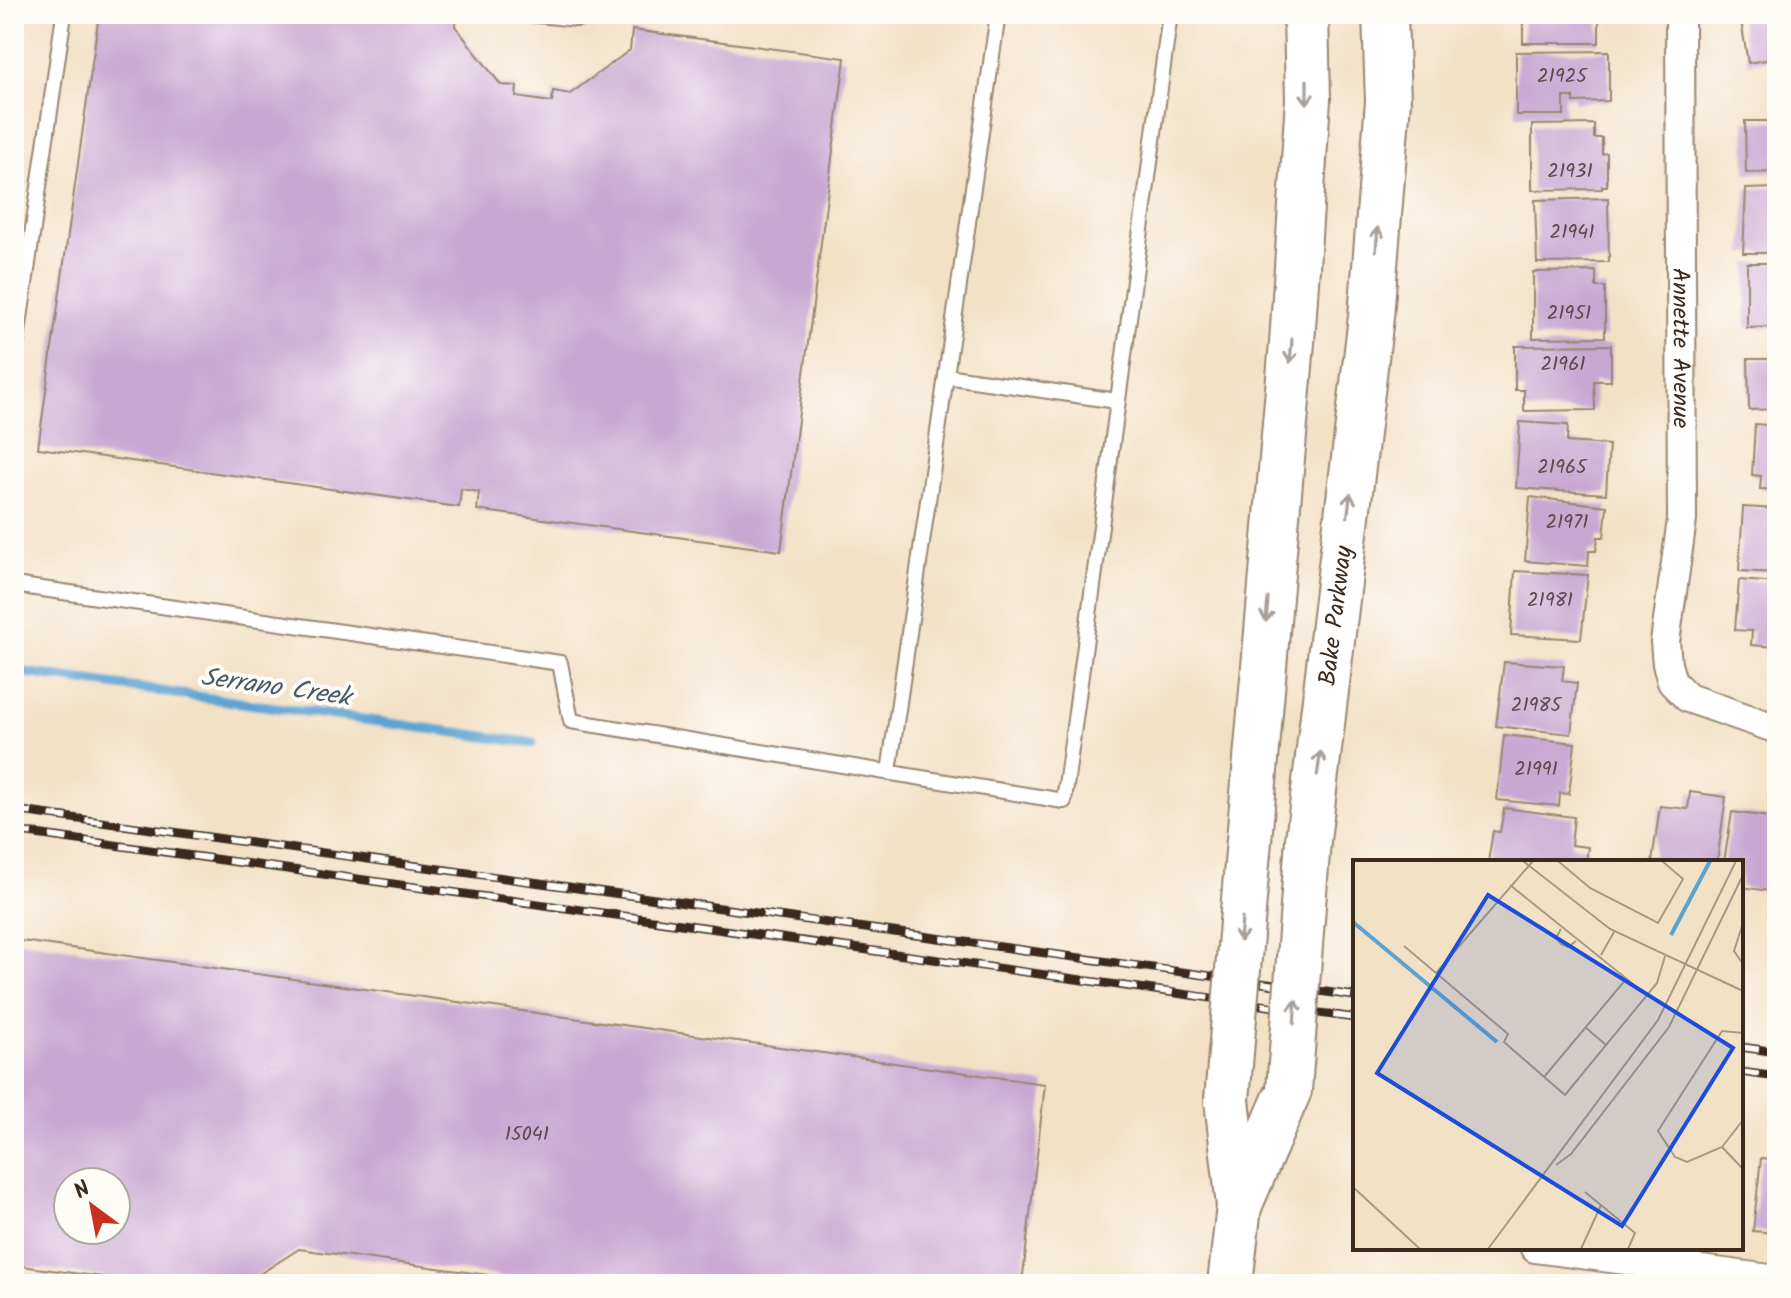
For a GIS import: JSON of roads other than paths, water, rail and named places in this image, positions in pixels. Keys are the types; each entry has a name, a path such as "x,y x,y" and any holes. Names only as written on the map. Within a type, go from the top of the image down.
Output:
{"main road":[{"name":"Bake Parkway","path":"1230,1284 1239,1206 1227,1100 1292,343 1308,99 1306,14"},
{"name":"Bake Parkway","path":"1239,1206 1289,1090 1308,840 1371,317 1388,101 1385,14"}],"street":[{"name":"Annette Avenue","path":"1680,14 1682,520 1665,642 1672,682 1700,703 1777,729"},
{"path":"1542,1250 1613,1272 1777,1280"}],"lane":[{"path":"14,360 64,14"},
{"path":"528,14 578,19 585,14"},
{"path":"889,772 998,14"},
{"path":"14,585 560,663 571,721 1064,801 1170,14"},
{"path":"946,376 1117,401"}],"waterway":[{"name":"Serrano Creek","path":"14,671 532,743"}],"railway":[{"path":"14,810 1353,996"},
{"path":"14,831 1353,1018"},
{"path":"1743,1047 1777,1052"},
{"path":"1743,1072 1777,1077"}]}
